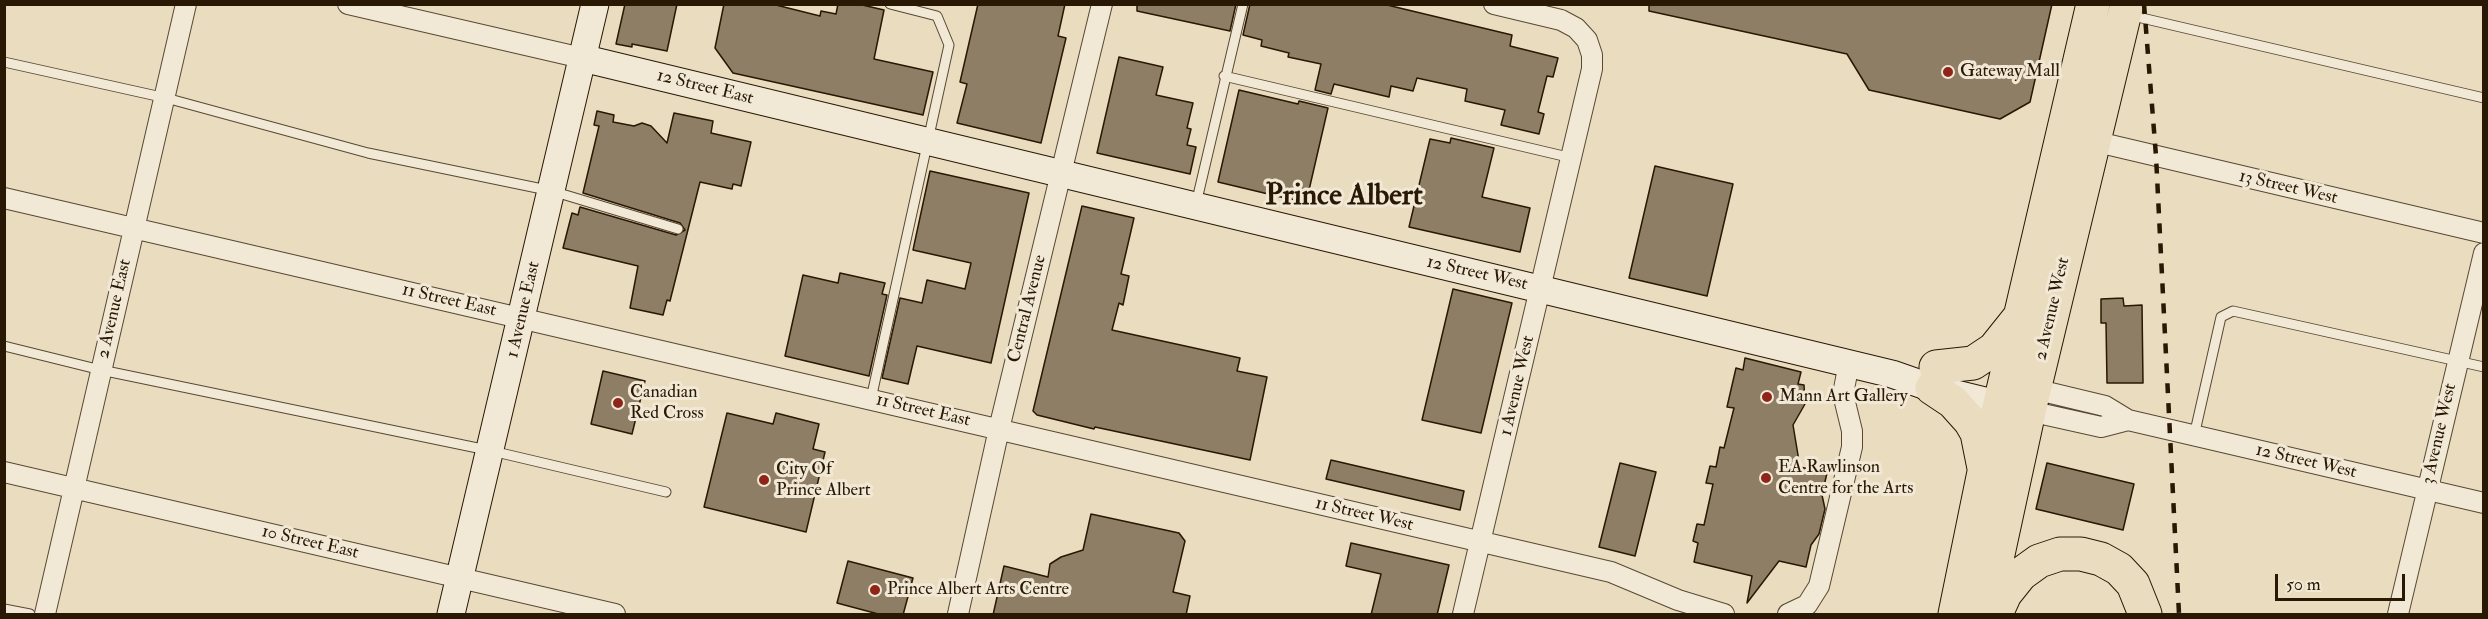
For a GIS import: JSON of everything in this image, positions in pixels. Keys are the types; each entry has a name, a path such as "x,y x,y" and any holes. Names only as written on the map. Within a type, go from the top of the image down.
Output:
{"highway":[{"name":"2 Avenue West","path":"1985,615 2017,397 2023,312 2093,4"},
{"name":"2 Avenue West","path":"1955,615 1984,472 2017,397 2093,141 2126,9"},
{"path":"1984,472 1977,434 1970,421 1934,377 1973,363 1994,349 2023,312"},
{"path":"1996,615 2005,594 2021,574 2039,561 2060,554 2080,554 2100,559 2119,569 2133,584 2145,615"}],"street":[{"name":"2 Avenue East","path":"45,615 186,4"},
{"name":"12 Street East","path":"348,4 1061,174"},
{"name":"1 Avenue East","path":"451,615 492,451 595,4"},
{"name":"Central Avenue","path":"958,615 999,429 1102,4"},
{"path":"1494,4 1561,20 1576,28 1587,40 1592,55 1593,69 1572,158"},
{"name":"13 Street West","path":"2093,141 2484,233"},
{"name":"1 Avenue West","path":"1463,615 1572,158"},
{"name":"12 Street West","path":"1061,174 1892,374 1934,377 2017,397 2101,427 2128,420 2484,503"},
{"name":"11 Street East","path":"4,198 999,429"},
{"name":"3 Avenue West","path":"2398,615 2484,253"},
{"path":"1788,615 1807,605 1814,597 1822,575 1852,447 1852,431 1843,394 1849,363"},
{"name":"11 Street West","path":"999,429 1611,572 1678,600 1724,615"},
{"name":"10 Street East","path":"4,472 615,615"}],"lane":[{"path":"872,399 949,45 937,16 890,4"},
{"path":"1195,206 1224,76 1243,4"},
{"path":"2126,9 2484,98"},
{"path":"4,62 166,98 368,153 552,191 678,229"},
{"path":"1224,76 1572,158"},
{"path":"2194,435 2221,317 2233,311 2484,367"},
{"path":"4,346 101,370 492,451 666,492"},
{"path":"4,609 30,615"}],"building":[{"path":"625,4 677,4 667,51 632,44 632,47 616,44"},
{"path":"724,4 772,4 820,16 821,11 836,14 838,4 858,4 884,10 874,59 933,72 923,115 733,73 715,48"},
{"path":"978,4 1065,4 1058,36 1066,38 1041,143 957,123 967,84 960,82"},
{"path":"1137,4 1236,4 1230,31 1137,11"},
{"path":"1250,4 1383,4 1512,35 1510,46 1558,58 1553,77 1547,76 1538,112 1544,114 1539,134 1501,125 1505,110 1465,101 1467,89 1417,78 1413,91 1391,86 1389,97 1334,84 1331,94 1315,90 1321,64 1288,57 1289,53 1261,46 1262,40 1243,35"},
{"name":"Gateway Mall","path":"1649,4 2052,4 2030,102 2000,119 1869,90 1847,54 1649,11"},
{"path":"1119,57 1163,67 1156,95 1193,103 1187,128 1191,129 1187,145 1196,147 1190,174 1097,153"},
{"path":"1239,90 1298,104 1299,101 1328,108 1306,203 1218,182"},
{"path":"597,111 614,115 613,122 634,126 642,123 651,126 667,143 674,113 713,121 711,133 751,142 741,186 733,184 732,189 700,182 670,301 667,300 663,315 630,308 638,266 563,248 572,213 578,215 580,207 676,235 685,230 680,223 583,193 599,126 594,125"},
{"path":"1451,138 1494,148 1482,197 1530,208 1520,252 1409,227 1430,139 1450,143"},
{"path":"1655,166 1733,184 1707,296 1629,278"},
{"path":"930,171 1029,193 991,363 917,346 908,384 882,378 900,298 922,303 927,280 965,289 971,263 913,250"},
{"path":"1082,206 1134,218 1121,274 1129,276 1123,305 1119,303 1112,330 1240,358 1237,371 1267,377 1250,460 1095,427 1094,429 1037,415 1033,411"},
{"path":"840,273 885,283 882,294 887,295 869,376 785,356 803,275 838,283"},
{"path":"1453,289 1512,303 1481,433 1422,420"},
{"path":"2123,298 2124,306 2142,305 2143,383 2107,383 2106,323 2101,323 2101,299"},
{"name":"EA Rawlinson Centre for the Arts","path":"1745,358 1801,372 1798,384 1804,385 1805,404 1793,425 1800,467 1827,473 1822,495 1825,509 1819,534 1811,545 1806,567 1779,561 1747,603 1752,576 1694,562 1698,543 1693,541 1697,524 1704,525 1713,484 1706,483 1710,466 1716,467 1720,447 1724,448 1734,408 1727,407 1736,368 1743,370"},
{"name":"Canadian Red Cross","path":"603,371 645,381 632,434 591,424"},
{"name":"City Of Prince Albert","path":"727,413 773,424 776,413 819,424 813,449 825,452 806,532 704,507"},
{"path":"1331,460 1464,491 1460,510 1326,479"},
{"path":"1620,463 1656,472 1635,556 1599,547"},
{"path":"2047,463 2134,484 2123,530 2036,509"},
{"path":"1091,514 1179,533 1185,541 1173,592 1190,596 1186,615 993,615 1004,566 1048,577 1050,564 1061,557 1083,550"},
{"path":"1351,543 1449,565 1437,615 1371,615 1381,574 1346,566"},
{"name":"Prince Albert Arts Centre","path":"848,561 913,578 903,615 882,615 837,603"}],"railway":[{"path":"2144,4 2156,156 2179,614"}],"place":[{"name":"Gateway Mall","path":"1948,72"},
{"name":"Mann Art Gallery","path":"1767,397"},
{"name":"Canadian Red Cross","path":"618,403"},
{"name":"EA Rawlinson Centre for the Arts","path":"1766,478"},
{"name":"City Of Prince Albert","path":"764,480"},
{"name":"Prince Albert Arts Centre","path":"875,590"}],"district":[{"name":"Prince Albert","path":"1344,198"}]}
